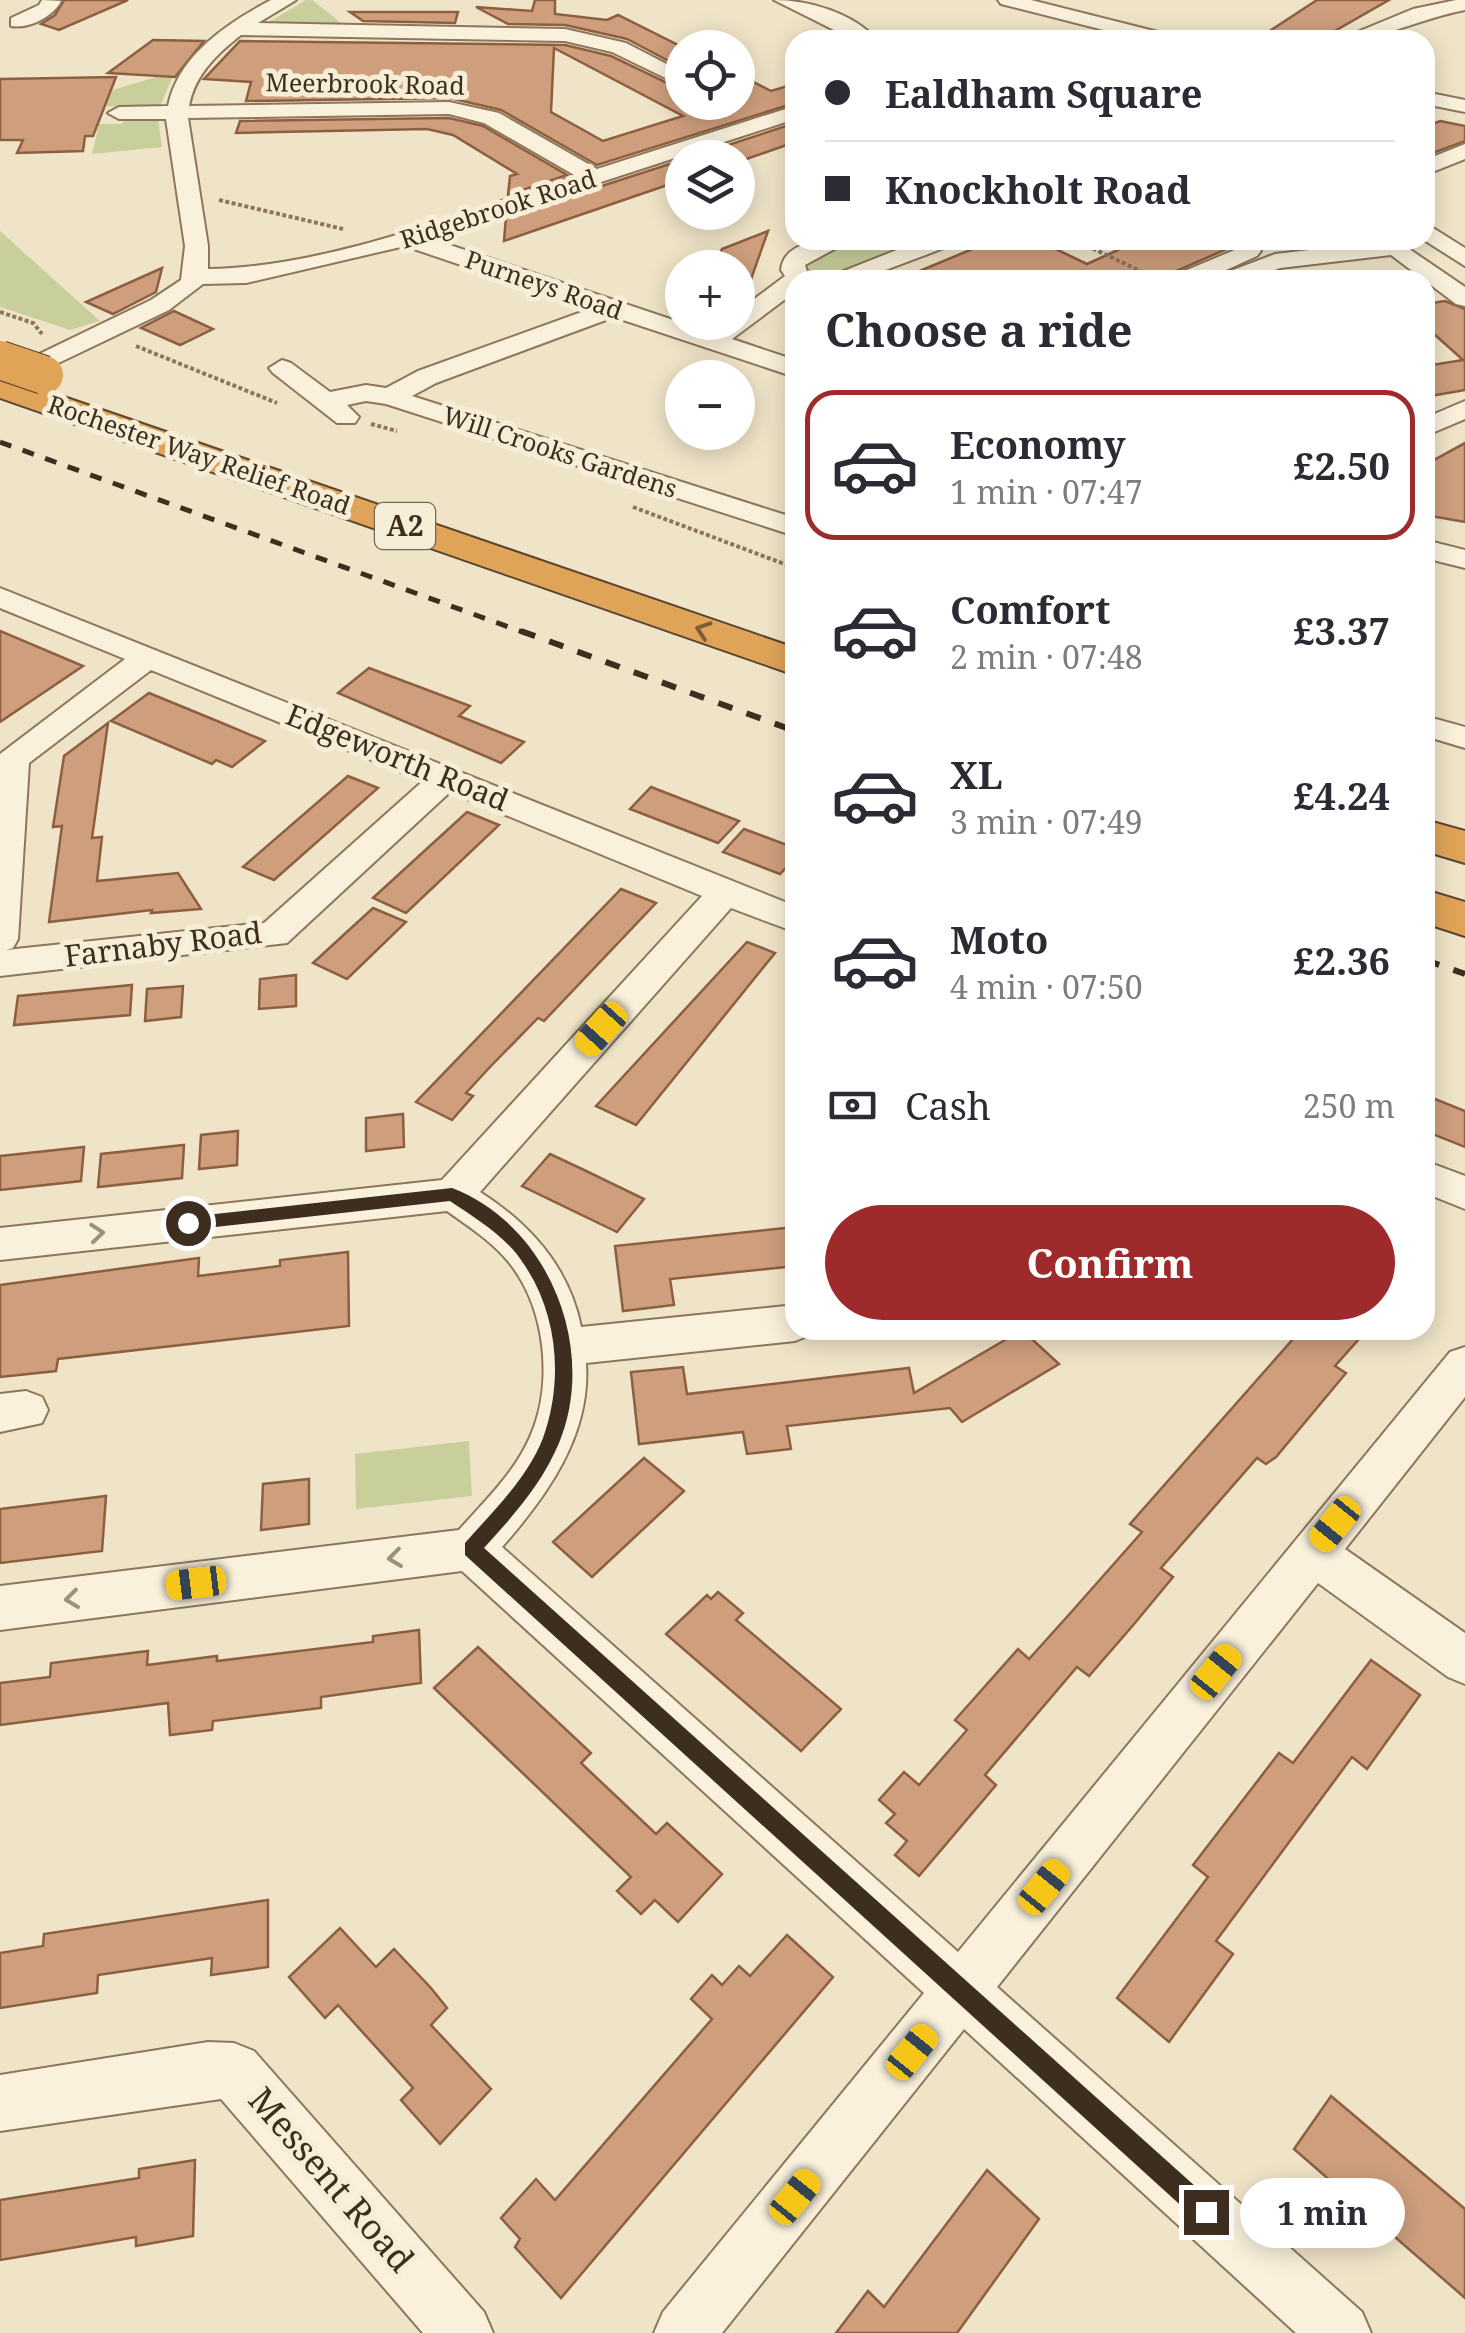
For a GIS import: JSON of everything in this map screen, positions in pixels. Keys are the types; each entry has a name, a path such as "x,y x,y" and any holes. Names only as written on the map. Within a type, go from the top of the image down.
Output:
{"highway":[{"name":"Rochester Way Relief Road","path":"12,379 785,629"},
{"name":"Rochester Way Relief Road","path":"12,379 785,658"},
{"path":"1435,814 1465,822"},
{"path":"1435,839 1465,848"},
{"path":"1435,871 1465,880"},
{"path":"1435,909 1465,919"}],"street":[{"path":"38,0 63,0"},
{"path":"12,379 172,298 195,277 198,254 177,112 195,70 236,30 286,0"},
{"path":"784,0 853,30"},
{"path":"1008,0 1126,30"},
{"path":"18,22 48,9 51,1"},
{"path":"1371,30 1424,7 1465,4"},
{"path":"490,32 496,11"},
{"path":"236,30 490,32 596,40 619,47 665,71"},
{"name":"Meerbrook Road","path":"119,113 420,107 460,110 491,118 596,178"},
{"name":"Ridgebrook Road","path":"195,277 246,276 396,242 785,115"},
{"path":"755,119 763,123"},
{"path":"1435,164 1465,150"},
{"path":"1435,236 1461,253"},
{"name":"Purneys Road","path":"396,242 785,366"},
{"path":"799,270 792,263 813,250"},
{"path":"864,270 917,250"},
{"path":"1206,270 1251,250"},
{"path":"1255,270 1275,262 1366,250"},
{"path":"1401,250 1427,270"},
{"path":"1435,276 1465,299"},
{"path":"712,342 785,293"},
{"path":"390,397 427,377 612,309"},
{"path":"282,368 350,420"},
{"name":"Will Crooks Gardens","path":"324,401 366,393 390,397 785,524"},
{"path":"1435,423 1465,409"},
{"path":"1435,551 1465,559"},
{"name":"Edgeworth Road","path":"0,596 785,916"},
{"path":"0,939 13,759 148,657"},
{"path":"1435,729 1465,738"},
{"name":"Farnaby Road","path":"0,963 274,934 446,778"},
{"path":"452,1194 725,892"},
{"path":"1435,1180 1465,1193"},
{"path":"0,1244 452,1194 492,1220 527,1254 549,1294 564,1347 564,1389 551,1441 521,1493 471,1549 0,1608"},
{"path":"564,1347 785,1324"},
{"path":"684,2333 1465,1365"},
{"path":"471,1549 1340,2333"},
{"path":"1312,1552 1465,1661"},
{"name":"Messent Road","path":"0,2103 208,2070 234,2071 463,2333"}],"path":[{"path":"189,199 209,198 396,242"},
{"path":"1096,250 1137,270"},
{"path":"0,312 33,322 36,330 46,336"},
{"path":"122,340 282,405"}],"green space":[{"path":"312,0 345,26 269,22"},
{"path":"156,77 172,78 161,104 105,106 113,90"},
{"path":"129,117 158,119 162,147 92,154 99,124 121,124"},
{"path":"0,231 100,321 70,330 0,307"},
{"path":"822,250 905,250 851,270 811,270 804,267 809,255"},
{"path":"469,1441 472,1496 356,1509 355,1454"}],"building":[{"path":"64,0 128,0 59,30 41,24 55,15"},
{"path":"535,0 555,0 555,14 607,20 618,15 665,38 665,59 627,39 565,25 508,24 476,7 532,11"},
{"path":"1317,0 1389,0 1336,30 1271,30"},
{"path":"350,12 458,12 455,23 363,21"},
{"path":"153,40 204,41 175,77 108,73"},
{"path":"240,41 565,45 611,56 665,82 665,107 554,48 551,112 603,141 670,120 741,120 677,140 665,140 665,144 597,165 501,110 450,98 246,101 251,82 204,79"},
{"path":"116,77 93,136 85,136 83,151 17,153 23,140 0,140 0,79"},
{"path":"755,83 771,91 785,87 785,106 755,116"},
{"path":"449,118 483,126 567,175 508,195 510,176 517,174 453,135 427,129 236,133 240,121"},
{"path":"1435,123 1465,126 1465,141 1435,152"},
{"path":"785,126 785,146 755,156 755,140 744,140"},
{"path":"665,166 665,186 504,241 506,217"},
{"path":"768,231 755,268 755,250 722,249"},
{"path":"970,250 1058,250 1087,264 1118,250 1224,250 1179,270 922,270"},
{"path":"162,268 156,292 113,314 86,302"},
{"path":"1445,301 1465,309 1465,390 1435,395 1435,364 1463,360 1435,335 1435,302"},
{"path":"174,311 213,329 180,345 141,328"},
{"path":"1465,443 1465,522 1435,517 1435,460"},
{"path":"0,631 83,666 0,722"},
{"path":"369,668 470,706 459,716 524,742 501,763 338,693"},
{"path":"149,693 265,741 232,767 216,760 212,764 111,721"},
{"path":"108,723 92,838 102,837 97,881 178,873 201,909 151,913 152,910 49,922 62,826 53,827 64,756"},
{"path":"348,776 378,788 274,880 243,867"},
{"path":"651,787 739,821 718,843 630,809"},
{"path":"467,812 499,825 406,913 373,898"},
{"path":"744,829 785,844 785,869 780,874 723,852"},
{"path":"621,889 656,903 544,1021 538,1018 490,1067 466,1093 473,1096 452,1120 416,1102"},
{"path":"373,908 406,922 347,979 313,963"},
{"path":"747,942 775,953 636,1125 596,1106"},
{"path":"296,975 296,1006 259,1009 260,979"},
{"path":"132,985 130,1015 14,1025 18,996"},
{"path":"183,986 181,1017 145,1021 147,989"},
{"path":"1435,1099 1465,1111 1465,1147 1435,1135"},
{"path":"403,1114 404,1147 366,1151 366,1118"},
{"path":"238,1131 237,1165 199,1169 201,1135"},
{"path":"184,1145 182,1178 98,1187 101,1154"},
{"path":"84,1147 81,1181 0,1190 0,1156"},
{"path":"550,1154 644,1199 617,1232 522,1186"},
{"path":"785,1228 785,1267 670,1279 674,1305 623,1311 615,1246"},
{"path":"348,1252 349,1326 58,1359 56,1371 0,1377 0,1285 199,1258 198,1276 280,1266 280,1260"},
{"path":"1005,1340 1033,1340 1059,1364 962,1422 950,1408 787,1426 791,1449 747,1454 743,1432 639,1444 631,1372 683,1367 687,1394 909,1368 914,1393"},
{"path":"1292,1340 1358,1340 1335,1366 1346,1373 1276,1457 1266,1464 1257,1458 1161,1568 1173,1577 1135,1623 1089,1676 1077,1667 985,1775 996,1785 919,1876 895,1855 907,1841 886,1823 895,1814 879,1800 904,1772 919,1785 967,1730 955,1720 1018,1649 1029,1659 1142,1532 1130,1524"},
{"path":"644,1458 684,1491 592,1577 553,1542"},
{"path":"309,1479 309,1524 261,1530 263,1484"},
{"path":"106,1496 102,1551 0,1563 0,1509"},
{"path":"718,1592 743,1613 736,1620 841,1709 801,1751 666,1634 707,1595 711,1599"},
{"path":"419,1630 421,1683 321,1697 321,1708 213,1721 212,1730 170,1735 168,1703 0,1725 0,1683 50,1677 51,1663 148,1651 147,1665 217,1656 217,1661 373,1642 373,1636"},
{"path":"478,1647 591,1753 581,1763 656,1834 667,1823 722,1874 678,1922 655,1900 641,1914 617,1891 631,1877 434,1688"},
{"path":"1371,1660 1420,1695 1367,1769 1352,1757 1216,1941 1233,1954 1169,2042 1117,1998 1208,1877 1193,1865 1279,1753 1293,1763"},
{"path":"268,1900 268,1967 211,1975 212,1958 98,1975 97,1993 0,2008 0,1953 43,1946 44,1934"},
{"path":"340,1928 376,1967 394,1949 431,1988 447,2008 431,2025 491,2089 440,2144 401,2100 413,2088 338,2005 325,2018 289,1977"},
{"path":"787,1935 833,1977 561,2298 515,2247 520,2239 501,2218 536,2179 555,2200 712,2019 691,1999 712,1975 722,1985 739,1966 750,1976"},
{"path":"1331,2096 1465,2209 1465,2298 1294,2149"},
{"path":"195,2160 193,2236 136,2246 136,2237 0,2260 0,2200 139,2178 139,2169"},
{"path":"987,2170 1039,2219 957,2333 836,2333 868,2291 884,2307"}],"railway":[{"path":"0,442 528,634"},
{"path":"521,631 785,727"},
{"path":"1435,964 1465,974"}],"route":[{"path":"188,1223 452,1194 492,1220 527,1254 549,1294 564,1347 564,1389 551,1441 521,1493 471,1549 1206,2212"}]}
